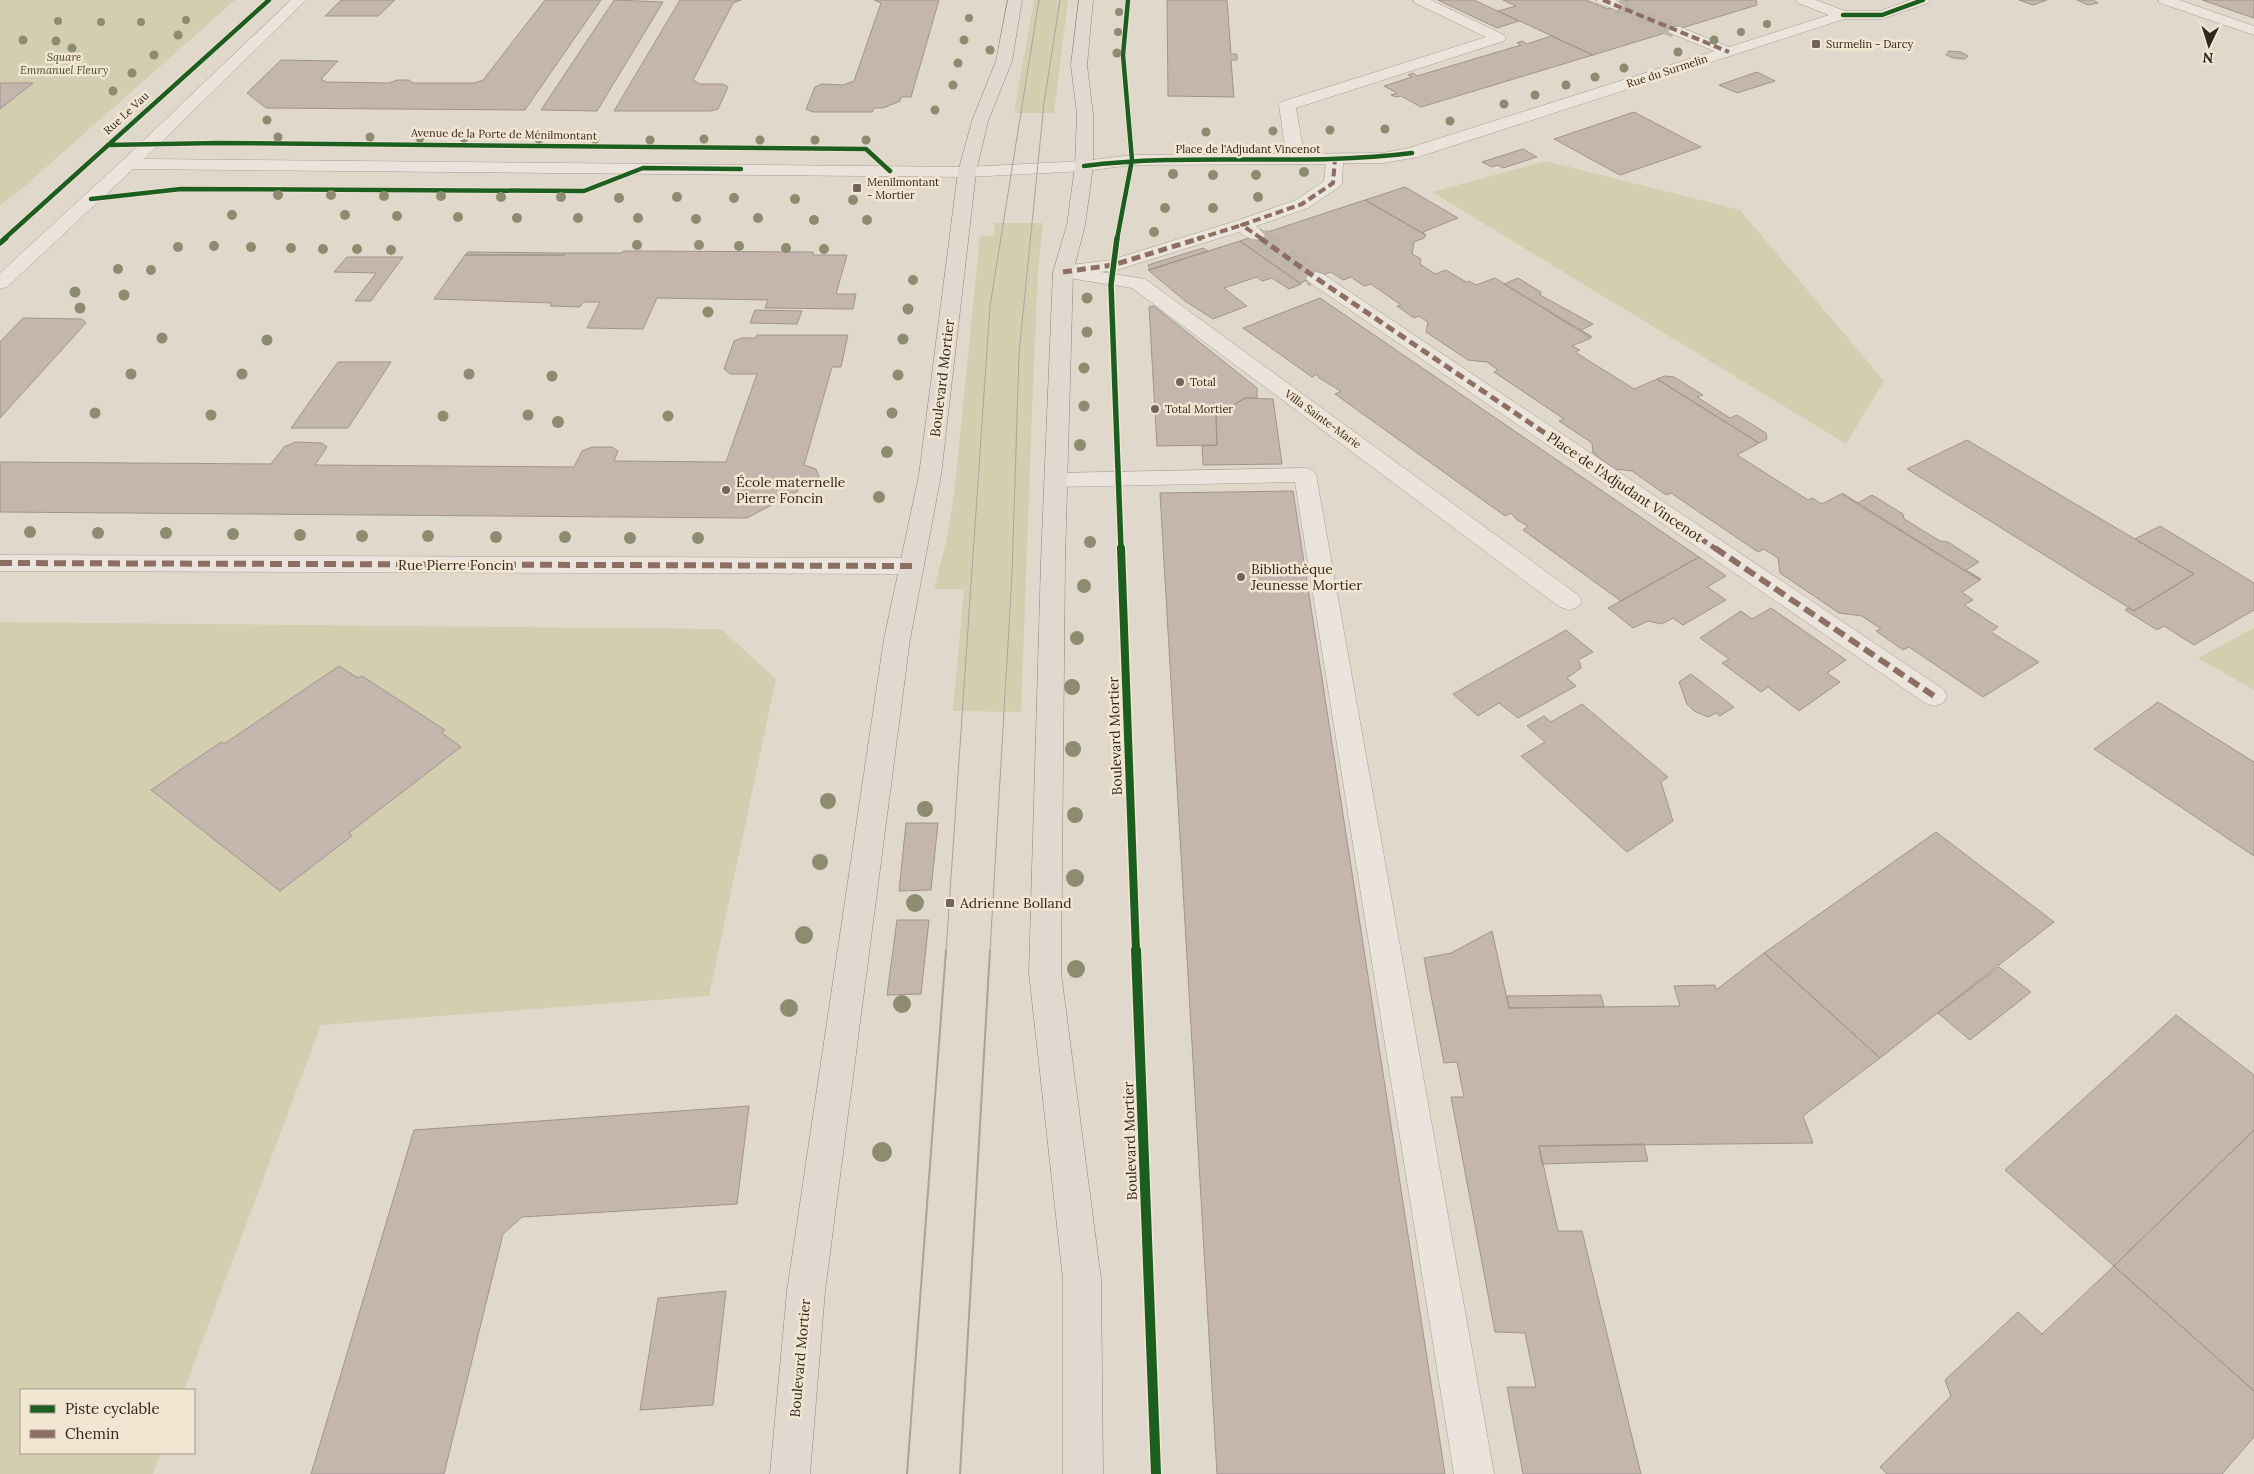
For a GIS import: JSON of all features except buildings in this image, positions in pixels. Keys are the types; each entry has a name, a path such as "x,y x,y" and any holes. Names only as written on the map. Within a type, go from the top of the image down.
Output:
{"main road":[{"name":"Boulevard Mortier","path":"790,1474 806,1291 897,639 930,475 967,172 980,121 1004,61 1016,0"},
{"path":"1083,1474 1082,1278 1045,973 1056,480 1063,272 1076,225 1084,166 1084,114 1079,65 1086,0"}],"street":[{"path":"0,283 129,164 191,102 299,0"},
{"name":"Place de l'Adjudant Vincenot","path":"1296,160 1287,106 1499,38 1420,0"},
{"path":"1603,0 1618,6"},
{"path":"1804,0 1843,15"},
{"name":"Rue du Surmelin","path":"1412,153 1843,15 1882,15 1923,0"},
{"path":"2165,0 2254,32"},
{"path":"1675,30 1729,52"},
{"name":"Place de l'Adjudant Vincenot","path":"1084,166 1132,160 1383,158 1412,153"},
{"name":"Place de l'Adjudant Vincenot","path":"1063,272 1113,265 1249,230 1302,204 1333,183 1335,159"},
{"path":"129,164 967,172 1084,166"},
{"name":"Villa Sainte-Marie","path":"1063,272 1138,283 1569,601"},
{"name":"Place de l'Adjudant Vincenot","path":"1316,278 1934,696"},
{"path":"1056,480 1305,475 1474,1474"},
{"name":"Rue Pierre Foncin","path":"0,563 912,566"}],"green space":[{"name":"Square Emmanuel Fleury","path":"0,0 235,0 17,193 0,205"},
{"path":"1034,0 1068,0 1054,113 1014,113"},
{"path":"1546,161 1740,210 1884,381 1846,444 1432,192"},
{"path":"995,223 1043,223 1038,269 1021,712 953,711 964,589 934,589 947,538 954,495 980,235 993,236"},
{"path":"0,622 721,629 776,679 709,996 321,1025 184,1389 20,1389 20,1454 161,1454 153,1474 0,1474","holes":["339,666 358,678 362,676 445,730 442,733 461,747 349,833 352,837 280,891 151,790 220,742 224,744"]},
{"path":"2254,628 2254,690 2198,658"}],"tunnel":[{"path":"1617,6 1675,30"},
{"path":"1256,235 1262,239"},
{"path":"1260,238 1316,278"}],"tram line":[{"path":"946,951 990,306 1039,0"},
{"path":"990,951 1012,575 1019,354 1044,103 1060,0"},
{"path":"907,1474 946,950"},
{"path":"960,1474 990,950"}],"marked path":[{"path":"1603,0 1729,52"},
{"path":"1335,159 1333,183 1302,204 1242,225 1316,278 1934,696"},
{"path":"1063,272 1113,265 1242,225"},
{"path":"0,563 912,566"}],"cycle path":[{"name":"Rue Le Vau","path":"0,243 269,0"},
{"path":"1128,0 1123,55 1132,160 1115,250 1111,285 1156,1474"},
{"path":"1843,15 1882,15 1923,0"},
{"name":"Rue Le Vau","path":"108,145 218,143 866,149 890,171"},
{"path":"1084,166 1127,160 1308,161 1343,160 1412,153"},
{"path":"91,199 181,189 584,191 643,168 741,169"}],"place":[{"name":"Surmelin - Darcy","path":"1816,44"},
{"name":"Menilmontant - Mortier","path":"857,188"},
{"name":"Total","path":"1180,382"},
{"name":"Total Mortier","path":"1155,409"},
{"name":"École maternelle Pierre Foncin","path":"726,490"},
{"name":"Bibliothèque Jeunesse Mortier","path":"1241,577"},
{"name":"Adrienne Bolland","path":"950,903"}]}
